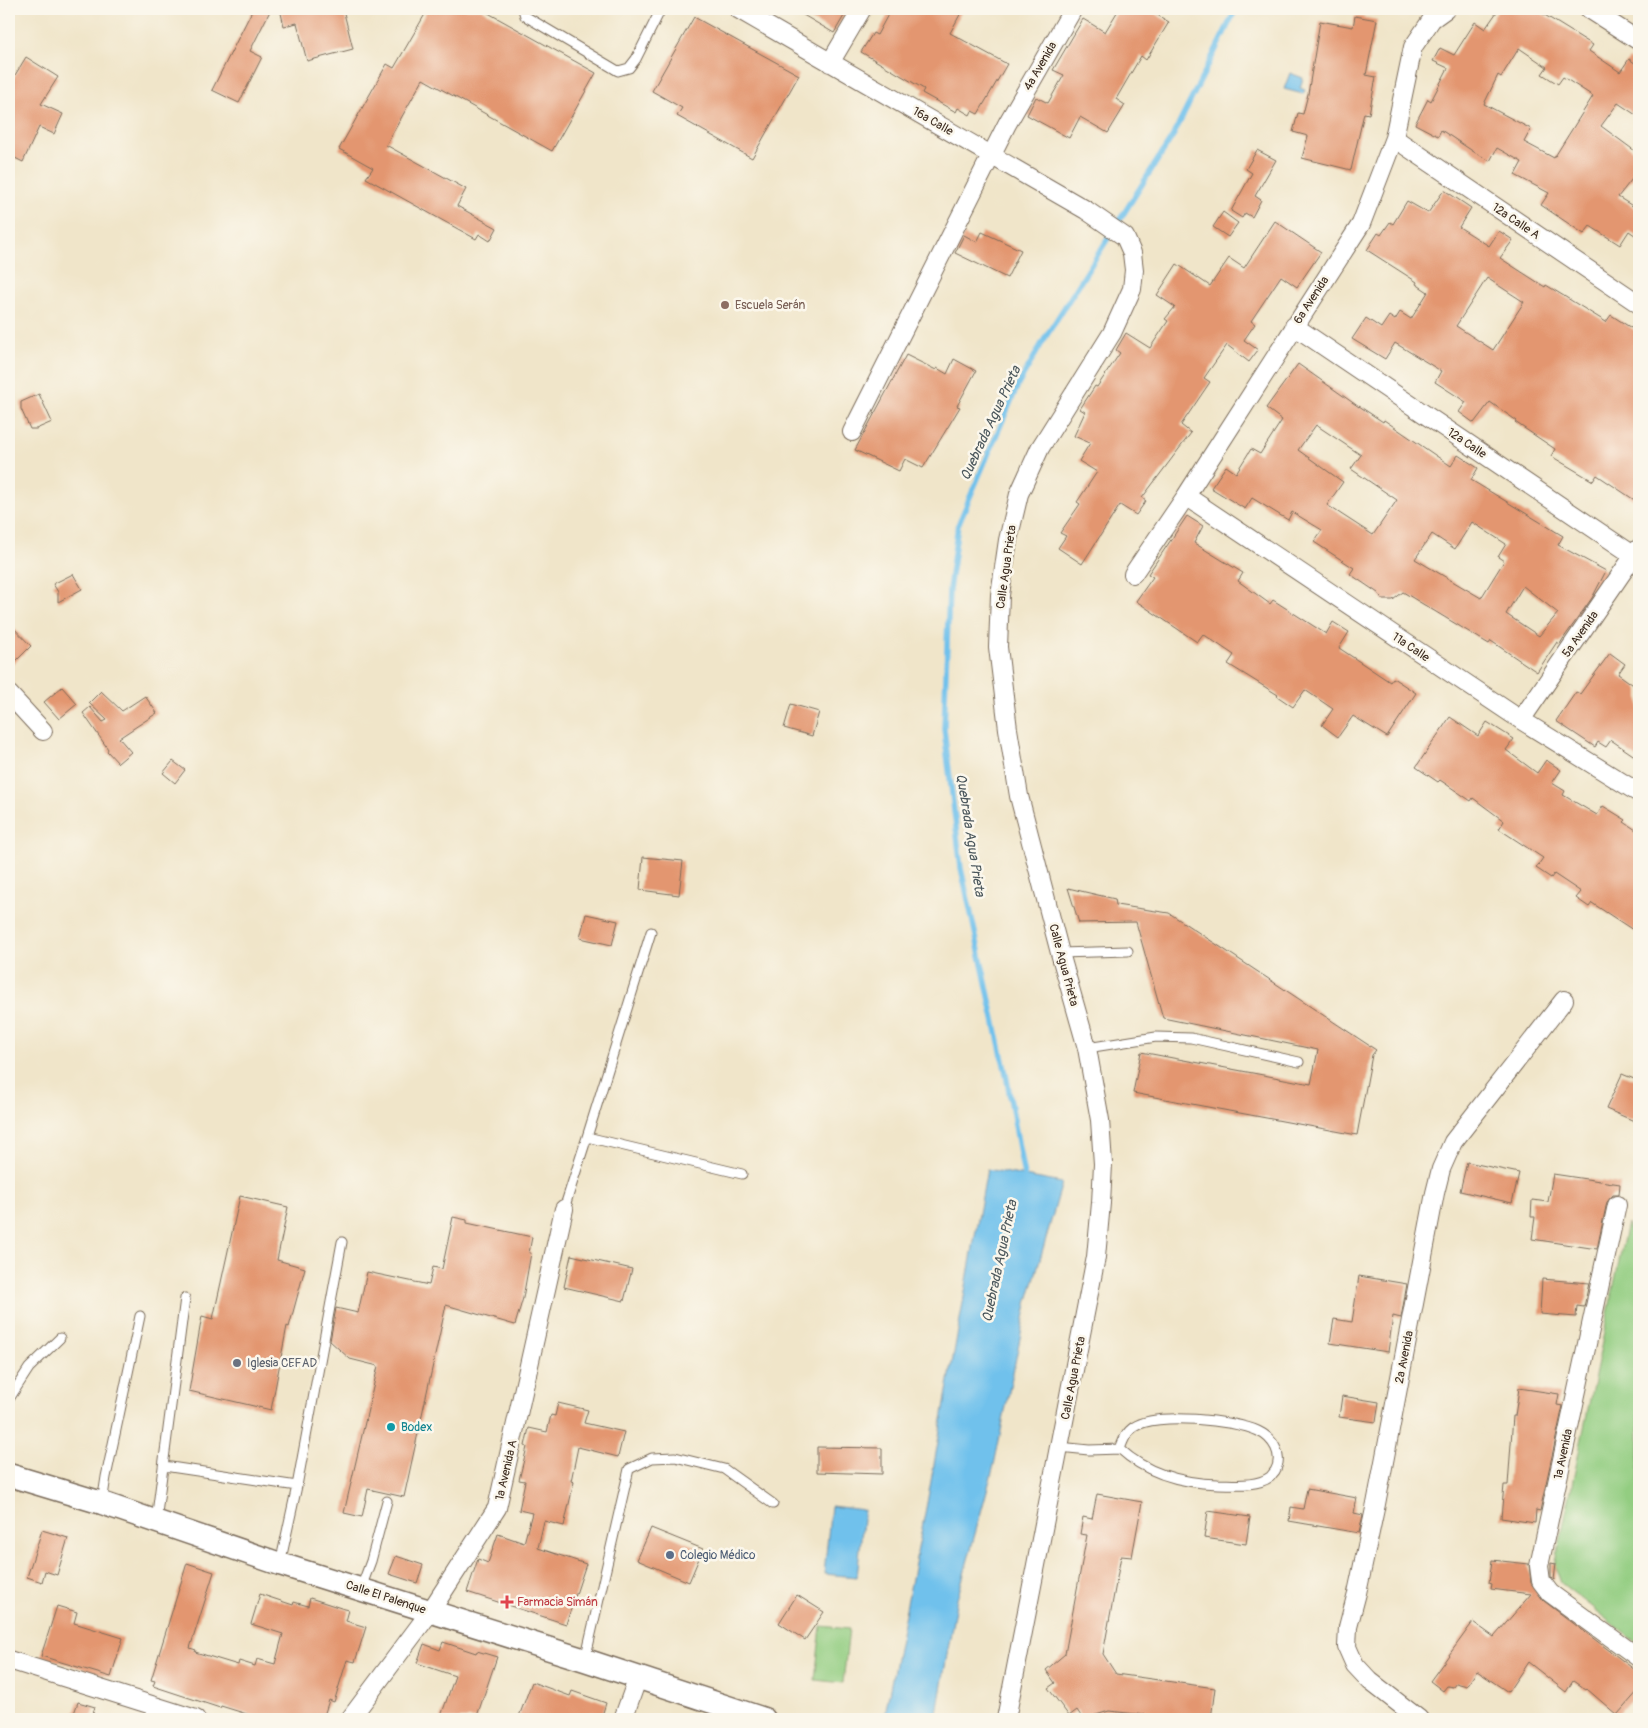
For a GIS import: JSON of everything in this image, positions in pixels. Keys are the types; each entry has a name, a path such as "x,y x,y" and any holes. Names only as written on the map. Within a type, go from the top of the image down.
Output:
{"street":[{"name":"16a Calle","path":"738,9 1086,210 1125,237"},
{"path":"830,62 862,9"},
{"name":"4a Avenida","path":"852,432 1007,124 1073,9"},
{"name":"6a Avenida","path":"1133,574 1186,496 1361,224 1394,138 1413,47 1432,19 1446,9"},
{"path":"1589,9 1639,41"},
{"name":"12a Calle A","path":"1394,138 1639,304"},
{"name":"Calle Agua Prieta","path":"1006,1719 1096,1257 1103,1164 1100,1120 1087,1048 1019,796 1008,729 998,647 1000,595 1008,540 1019,494 1040,448 1112,333 1132,289 1134,270 1132,253 1125,237"},
{"name":"12a Calle","path":"1294,326 1638,555"},
{"name":"11a Calle","path":"1186,496 1521,720 1639,793"},
{"name":"5a Avenida","path":"1521,720 1638,555"},
{"path":"9,694 43,731"},
{"name":"2a Avenida","path":"1419,1719 1370,1681 1355,1665 1347,1647 1348,1627 1376,1504 1433,1202 1441,1170 1453,1142 1564,1000"},
{"name":"1a Avenida","path":"1617,1205 1539,1566 1541,1581 1550,1593 1639,1658"},
{"name":"1a Avenida A","path":"350,1719 430,1612 497,1508 564,1209"},
{"name":"Calle El Palenque","path":"9,1475 102,1503 280,1564 585,1660 764,1719"},
{"path":"9,1660 196,1719"},
{"path":"624,1719 638,1677"}],"lane":[{"path":"523,9 525,16 618,71 629,68 636,58 661,9"},
{"path":"564,1209 651,932"},
{"path":"1060,953 1128,950"},
{"path":"1087,1048 1156,1037 1191,1038 1300,1062"},
{"path":"587,1137 742,1174"},
{"path":"280,1564 297,1486 342,1242"},
{"path":"156,1521 185,1298"},
{"path":"102,1503 140,1316"},
{"path":"9,1399 29,1368 60,1338"},
{"path":"1059,1447 1088,1450 1120,1449 1131,1460 1164,1476 1213,1484 1257,1482 1272,1476 1278,1465 1279,1454 1271,1441 1258,1431 1216,1422 1190,1419 1153,1420 1134,1426 1124,1437 1120,1449"},
{"path":"585,1660 629,1470 652,1458 675,1457 724,1469 773,1504"},
{"path":"164,1466 297,1486"},
{"path":"361,1589 371,1561 387,1501"}],"green space":[{"path":"1627,1223 1639,1259 1639,1644 1561,1583 1555,1566"},
{"path":"821,1626 849,1629 843,1683 815,1680"}],"water":[{"path":"1290,73 1303,78 1300,88 1305,90 1303,94 1284,89"},
{"path":"987,1169 1062,1183 1027,1304 994,1465 956,1603 936,1719 884,1719 927,1503"},
{"path":"831,1506 864,1510 857,1577 824,1574"}],"building":[{"path":"253,9 271,9 250,51 262,57 239,103 212,90"},
{"path":"280,9 343,9 353,49 307,61 297,23 284,26"},
{"path":"428,9 481,9 596,73 552,151 423,79 386,145 466,189 457,206 497,228 490,241 479,234 476,239 366,178 373,168 339,149 387,64 394,68"},
{"path":"793,9 848,9 834,33"},
{"path":"891,9 963,9 950,33 1007,64 978,114 972,111 970,115 958,108 956,112 922,93 924,89 861,52 873,33 877,35"},
{"path":"1119,9 1147,9 1169,22 1146,60 1141,56 1116,99 1125,105 1108,133 1080,117 1069,138 1027,115 1036,97 1048,103 1064,75 1053,70 1083,19 1105,32"},
{"path":"1499,9 1535,9 1593,45 1589,51 1620,72 1629,59 1639,66 1639,117 1618,103 1601,126 1639,154 1639,170 1618,197 1639,210 1639,238 1629,231 1620,245 1590,226 1584,234 1541,205 1549,193 1515,175 1522,162 1497,148 1490,161 1441,130 1438,136 1415,124 1428,99 1431,101 1448,68 1433,61 1440,48 1454,55 1475,22 1485,29","holes":["1519,48 1547,67 1542,74 1558,84 1563,77 1593,96 1554,158 1524,142 1531,129 1484,104 1498,75 1501,77"]},
{"path":"1355,16 1377,20 1366,75 1376,77 1369,114 1364,113 1351,170 1302,158 1308,136 1293,132 1298,113 1303,114 1308,94 1320,21 1353,27"},
{"path":"694,17 799,75 752,158 677,116 682,108 652,91"},
{"path":"26,57 58,77 41,104 63,114 54,134 39,127 23,162 9,155 9,85"},
{"path":"1257,150 1276,160 1255,196 1261,200 1252,217 1245,213 1242,218 1231,211 1252,173 1246,169"},
{"path":"1444,190 1471,208 1459,227 1489,246 1499,231 1513,240 1500,258 1545,287 1546,285 1606,322 1611,315 1639,333 1639,503 1597,475 1593,481 1551,456 1555,449 1515,422 1517,421 1490,402 1474,423 1459,412 1466,402 1435,382 1441,371 1395,343 1385,359 1352,339 1366,318 1381,328 1389,316 1395,320 1400,312 1411,319 1428,292 1416,284 1417,282 1367,250 1378,233 1381,235 1390,222 1393,224 1407,201 1428,213","holes":["1487,278 1524,302 1493,350 1456,326"]},
{"path":"1223,212 1238,223 1228,237 1213,227"},
{"path":"1275,221 1321,252 1297,287 1281,276 1251,321 1255,324 1244,340 1258,350 1249,362 1227,345 1204,378 1210,382 1181,425 1191,433 1142,498 1146,501 1136,515 1120,505 1082,564 1058,548 1066,536 1060,533 1080,504 1077,502 1097,472 1079,461 1090,443 1074,436 1085,412 1080,409 1120,353 1116,350 1126,333 1150,348 1168,321 1165,319 1175,307 1157,295 1177,264 1210,286 1229,258 1244,268"},
{"path":"982,232 1021,250 1007,278 955,253 964,235 977,242"},
{"path":"906,355 947,374 954,359 976,371 957,406 960,407 923,468 905,459 899,471 855,450"},
{"path":"1298,364 1359,407 1383,422 1384,420 1451,466 1458,455 1478,468 1471,480 1563,536 1558,545 1606,571 1592,598 1560,644 1557,642 1537,672 1491,641 1489,644 1403,592 1393,600 1383,600 1378,593 1350,574 1354,568 1314,542 1322,530 1292,512 1288,520 1252,498 1245,509 1211,488 1226,466 1236,473 1251,449 1260,454 1282,420 1266,408","holes":["1316,425 1361,455 1351,469 1397,500 1373,535 1327,505 1343,482 1298,450","1472,522 1506,544 1498,557 1504,561 1481,598 1415,559 1432,534 1455,549","1523,586 1558,613 1539,636 1506,614"]},
{"path":"39,394 52,422 36,429 30,429 21,409 21,402"},
{"path":"1187,516 1203,526 1194,543 1243,573 1238,581 1270,604 1273,600 1326,634 1333,622 1349,632 1339,648 1390,682 1393,678 1416,693 1387,737 1353,716 1338,737 1322,725 1333,709 1305,690 1293,707 1278,695 1228,664 1234,655 1203,634 1197,642 1136,601 1153,577 1148,574"},
{"path":"73,574 82,589 58,602 58,592 53,584"},
{"path":"9,623 31,646 9,668"},
{"path":"1610,653 1625,664 1618,674 1639,689 1639,759 1611,740 1606,747 1598,742 1595,747 1556,721 1576,692 1580,694"},
{"path":"62,687 77,704 59,719 44,702"},
{"path":"101,691 122,711 145,696 157,713 119,738 131,752 118,763 107,751 108,749 83,713 90,707 103,722 107,720 89,703"},
{"path":"791,704 819,712 812,736 784,728"},
{"path":"1450,717 1478,736 1487,722 1514,739 1506,750 1537,773 1546,760 1561,770 1552,783 1565,791 1563,795 1597,815 1603,806 1626,820 1624,822 1639,832 1639,934 1592,903 1589,907 1576,898 1581,892 1554,874 1551,878 1536,868 1543,858 1499,829 1504,821 1473,798 1471,801 1440,780 1438,782 1416,767"},
{"path":"173,761 185,770 175,783 163,773"},
{"path":"643,857 683,861 679,895 640,890"},
{"path":"1068,888 1115,899 1116,905 1169,913 1376,1050 1372,1055 1357,1135 1133,1093 1141,1052 1311,1084 1318,1050 1163,1018 1136,922 1079,923"},
{"path":"586,914 618,921 612,945 580,938"},
{"path":"1622,1074 1639,1081 1639,1123 1606,1109"},
{"path":"1467,1162 1519,1173 1512,1203 1460,1191"},
{"path":"1553,1174 1620,1184 1619,1195 1613,1195 1607,1202 1597,1249 1532,1239 1535,1217 1531,1217 1532,1200 1548,1202"},
{"path":"240,1196 288,1207 277,1260 305,1268 289,1327 287,1326 271,1410 189,1391 202,1316 213,1319"},
{"name":"Bodex","path":"453,1217 467,1220 467,1223 532,1237 523,1298 515,1325 446,1305 404,1497 368,1489 362,1517 344,1513 378,1366 350,1359 330,1341 336,1308 358,1313 367,1272 429,1285 433,1267 442,1269"},
{"path":"571,1255 632,1269 624,1301 564,1287"},
{"path":"1359,1276 1407,1284 1401,1318 1393,1316 1388,1352 1330,1343 1334,1319 1352,1322"},
{"path":"1542,1279 1589,1283 1584,1307 1577,1306 1576,1317 1540,1314"},
{"path":"1519,1388 1559,1394 1557,1405 1563,1406 1540,1511 1536,1510 1535,1523 1501,1518 1504,1485 1508,1485 1513,1416 1515,1416"},
{"path":"1342,1396 1379,1402 1376,1422 1339,1417"},
{"path":"558,1403 588,1410 584,1423 624,1432 618,1457 578,1447 571,1481 574,1482 564,1526 544,1521 538,1548 586,1564 566,1624 467,1592 478,1559 488,1563 498,1534 524,1543 532,1513 519,1510 525,1481 519,1480 527,1447 525,1446 529,1428 547,1432 551,1415 555,1416"},
{"path":"817,1447 882,1448 882,1474 817,1472"},
{"path":"1307,1489 1357,1498 1354,1513 1363,1515 1359,1533 1289,1521 1291,1507 1303,1509"},
{"path":"1097,1494 1142,1502 1132,1557 1121,1556 1103,1654 1116,1674 1215,1688 1211,1719 1183,1719 1109,1711 1083,1719 1077,1710 1069,1716 1048,1688 1055,1683 1046,1670 1065,1654 1087,1535 1080,1534 1083,1517 1092,1519"},
{"path":"1208,1511 1250,1517 1246,1544 1204,1538"},
{"name":"Colegio Médico","path":"651,1528 703,1549 689,1582 637,1560"},
{"path":"42,1530 68,1538 57,1575 45,1571 42,1582 27,1577"},
{"path":"396,1556 423,1565 417,1583 389,1574"},
{"path":"1492,1560 1529,1564 1531,1583 1544,1601 1639,1673 1639,1690 1617,1715 1587,1689 1573,1681 1566,1692 1528,1662 1508,1692 1477,1671 1467,1686 1456,1683 1453,1687 1447,1686 1443,1691 1430,1681 1473,1622 1494,1637 1531,1594 1491,1589 1492,1584 1489,1583"},
{"path":"187,1563 214,1572 190,1648 196,1650 195,1652 238,1665 239,1661 255,1666 257,1659 275,1664 283,1634 251,1624 260,1594 293,1605 294,1602 308,1606 310,1598 349,1610 346,1621 366,1627 355,1662 347,1660 334,1702 329,1700 323,1719 263,1719 221,1706 220,1708 153,1686 155,1681 151,1680"},
{"path":"1551,1563 1556,1564 1554,1580 1551,1577"},
{"path":"797,1595 824,1612 805,1640 779,1623"},
{"path":"57,1606 77,1612 74,1623 123,1638 111,1677 41,1656"},
{"path":"443,1642 476,1653 477,1651 497,1657 476,1719 440,1719 455,1676 417,1663 424,1644 440,1650"},
{"path":"532,1682 570,1696 572,1691 606,1703 601,1719 518,1719"},
{"path":"78,1702 95,1707 91,1719 72,1719"}],"waterway":[{"name":"Quebrada Agua Prieta","path":"1025,1182 1006,1074 961,868 944,729 949,590 958,525 1018,385 1045,338 1174,134 1236,9"}],"place":[{"name":"Escuela Serán","path":"725,305"},
{"name":"Iglesia CEFAD","path":"237,1363"},
{"name":"Bodex","path":"391,1427"},
{"name":"Colegio Médico","path":"670,1555"},
{"name":"Farmacia Simán","path":"507,1602"}]}
